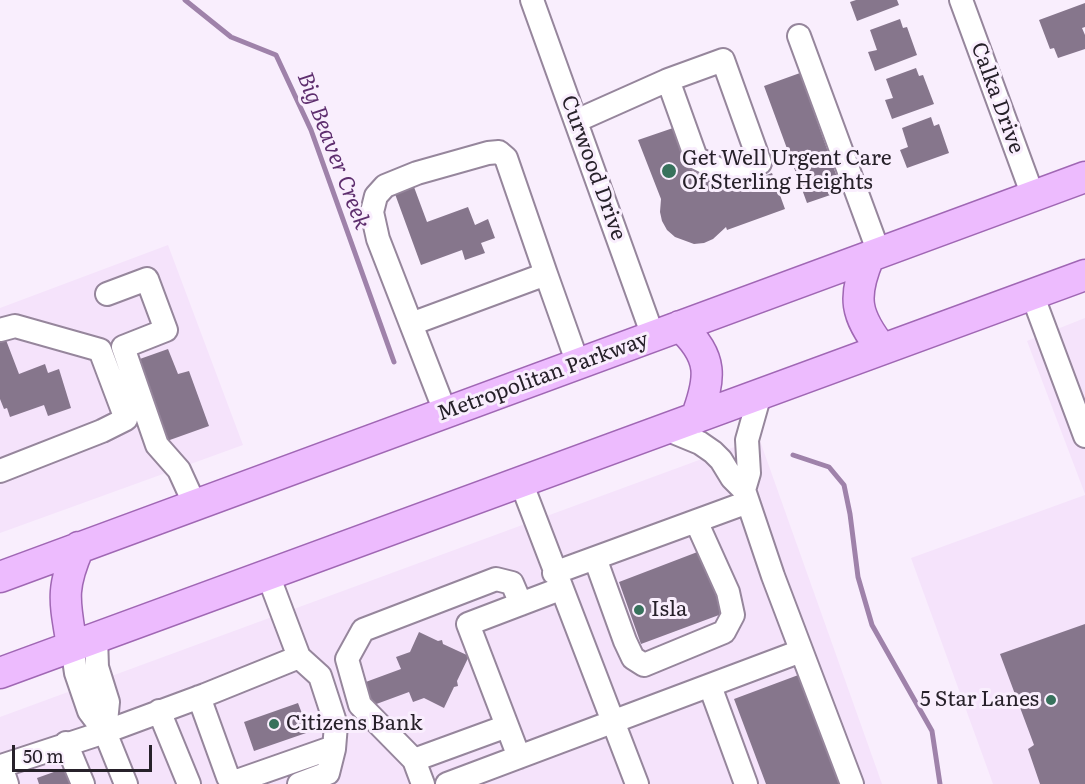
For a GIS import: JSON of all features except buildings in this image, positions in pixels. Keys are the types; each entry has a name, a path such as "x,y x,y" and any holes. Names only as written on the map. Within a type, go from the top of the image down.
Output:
{"main road":[{"name":"Metropolitan Parkway","path":"0,576 446,414 1085,177"},
{"path":"874,255 862,274 858,305 862,321 882,349"},
{"path":"0,673 1085,274"},
{"path":"666,331 694,339 702,351 706,366 706,383 696,418"},
{"path":"79,548 69,569 65,585 65,601 84,642"}],"street":[{"name":"Curwood Drive","path":"532,0 576,121 666,331"},
{"name":"Calka Drive","path":"961,0 1033,196"},
{"path":"799,36 874,255"},
{"path":"576,121 668,80 723,60 760,163 726,173 696,158 668,80"},
{"path":"446,414 378,238 372,212 376,196 385,186 417,173 488,153 499,152 506,158 578,364"},
{"path":"411,324 546,274"},
{"path":"107,294 147,279 166,330 123,347 157,445 179,470 195,505"},
{"path":"1032,294 1076,384 1085,436"},
{"path":"0,330 15,326 100,350 126,419 102,431 0,471"},
{"path":"746,496 749,473 747,440 760,394"},
{"path":"666,429 700,443 713,452 722,460 746,496 801,651 852,784"},
{"path":"521,482 557,581 614,721 636,784"},
{"path":"468,624 521,604 595,558 696,521 746,496"},
{"path":"595,558 633,658 644,665 724,632 733,615 728,592 696,521"},
{"path":"268,575 299,657 320,676 336,724 334,747 327,773 299,784"},
{"path":"423,784 414,760 360,705 347,659 363,630 496,579 512,583 521,604"},
{"path":"456,594 519,757"},
{"path":"84,642 76,673 89,711 105,732 126,784"},
{"path":"447,784 801,651"},
{"path":"7,784 1,766 105,732 299,657"},
{"path":"710,686 746,784"},
{"path":"199,697 228,777 237,781 334,747"},
{"path":"159,711 189,784"},
{"path":"414,760 507,726"},
{"path":"66,743 83,784"}],"shaded area":[{"path":"168,245 243,445 0,533 0,308"},
{"path":"1085,318 1085,494 1027,341"},
{"path":"759,438 882,784 0,784 0,717"},
{"path":"1085,495 1085,784 993,784 911,558"}],"waterway":[{"name":"Big Beaver Creek","path":"185,0 231,37 276,55 311,130 394,362"},
{"name":"Big Beaver Creek","path":"793,455 829,467 844,485 858,577 872,625 932,731 940,784"}],"place":[{"name":"Get Well Urgent Care Of Sterling Heights","path":"669,171"},
{"name":"Isla","path":"639,610"},
{"name":"5 Star Lanes","path":"1051,700"},
{"name":"Citizens Bank","path":"274,724"}]}
